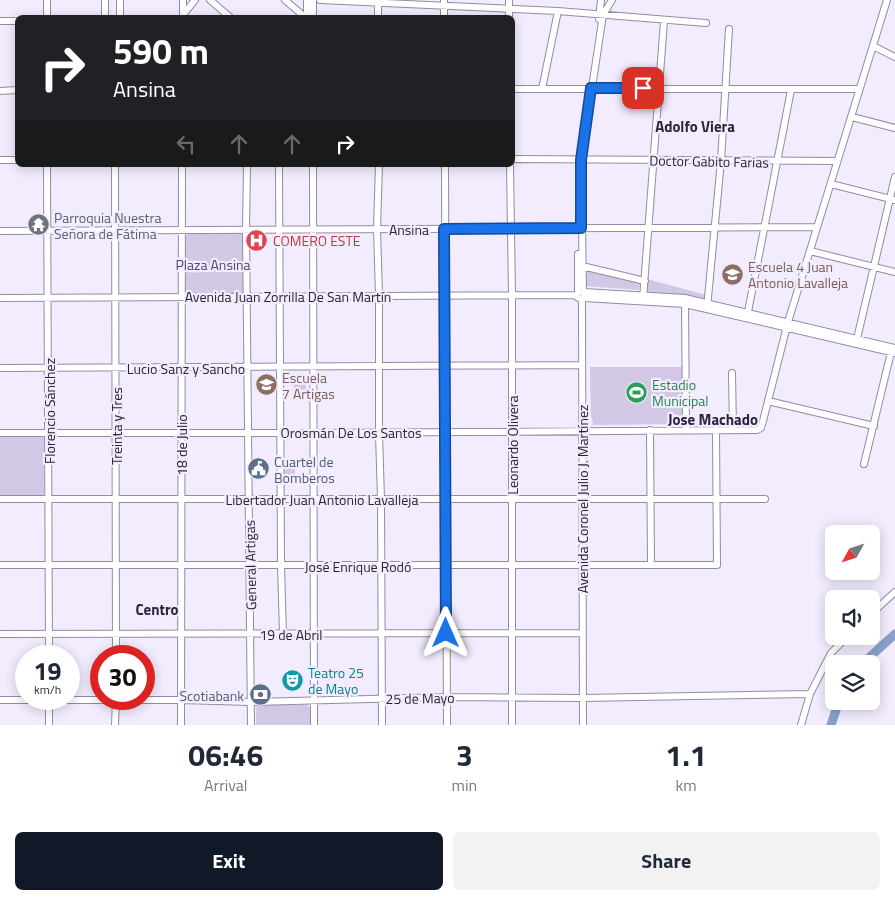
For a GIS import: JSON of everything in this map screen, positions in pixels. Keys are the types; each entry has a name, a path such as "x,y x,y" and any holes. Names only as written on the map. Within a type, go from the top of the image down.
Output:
{"street":[{"path":"47,0 47,15"},
{"path":"105,0 105,15"},
{"path":"120,0 120,15"},
{"path":"183,0 183,15"},
{"path":"184,15 195,0"},
{"path":"210,0 228,15"},
{"path":"285,0 302,15"},
{"path":"306,15 307,0"},
{"path":"313,0 313,15"},
{"path":"320,0 444,3 706,23"},
{"path":"509,0 509,15"},
{"name":"Avenida Coronel Julio J. Martínez","path":"582,725 582,431 579,160 601,15 601,0"},
{"path":"601,15 612,0"},
{"path":"874,426 768,401 787,325 887,0"},
{"path":"378,1 378,15"},
{"path":"542,89 558,11"},
{"path":"0,21 15,21"},
{"path":"643,298 664,21"},
{"path":"707,306 721,161 729,29"},
{"path":"873,46 895,58"},
{"path":"515,89 860,89"},
{"path":"0,90 15,90"},
{"path":"747,316 791,90"},
{"path":"852,117 895,128"},
{"name":"Doctor Gabito Farias","path":"515,159 837,162"},
{"path":"0,160 15,160"},
{"name":"Florencio Sánchez","path":"47,167 49,231 49,645"},
{"name":"Treinta y Tres","path":"115,167 116,645"},
{"name":"18 de Julio","path":"181,725 180,296 182,167"},
{"name":"General Artigas","path":"247,167 251,725"},
{"path":"279,167 283,634"},
{"path":"313,167 315,433 314,725"},
{"path":"379,167 377,229 379,295 378,433 381,499 382,725"},
{"path":"445,167 447,725"},
{"name":"Leonardo Olivera","path":"510,167 512,295 512,725"},
{"path":"856,341 893,199 895,177"},
{"path":"831,184 893,199"},
{"name":"Ansina","path":"0,231 817,227"},
{"name":"Avenida Coronel Julio J. Martínez","path":"580,228 581,295"},
{"path":"810,251 895,272"},
{"path":"582,266 645,281"},
{"name":"Avenida Juan Zorrilla De San Martín","path":"0,298 247,295 581,295 643,298 685,301 893,350"},
{"path":"685,301 686,430"},
{"path":"864,464 893,350"},
{"name":"Lucio Sanz y Sancho","path":"0,368 581,365"},
{"path":"732,373 733,430"},
{"name":"Orosmán De Los Santos","path":"0,433 753,431 761,428 768,401"},
{"path":"650,430 651,565"},
{"path":"716,430 716,499"},
{"name":"Libertador Juan Antonio Lavalleja","path":"0,499 765,499"},
{"name":"José Enrique Rodó","path":"0,565 717,565 716,499"},
{"path":"880,606 895,592"},
{"name":"19 de Abril","path":"0,634 582,633"},
{"path":"801,725 810,694 831,653 839,645"},
{"name":"25 de Mayo","path":"155,700 251,702 447,697 583,698 810,694"},
{"name":"25 de Mayo","path":"0,700 15,700"},
{"path":"49,710 49,725"},
{"path":"116,710 116,725"}],"green space":[{"name":"Plaza Ansina","path":"243,233 243,293 183,294 183,234"},
{"path":"586,271 640,282 639,290 585,286"},
{"path":"647,279 706,295 706,299 647,292"},
{"name":"Estadio Municipal","path":"590,367 682,367 683,422 681,424 593,425 591,417"},
{"path":"293,374 306,374 306,392 294,392"},
{"path":"0,437 44,438 44,495 0,496"},
{"path":"284,466 295,466 296,484 285,484"},
{"path":"259,705 307,705 310,708 310,725 256,725 256,708"}],"waterway":[{"path":"872,655 895,634"},
{"path":"831,725 836,710"}],"place":[{"name":"Parroquia Nuestra Señora de Fátima","path":"38,225"},
{"name":"COMERO ESTE","path":"257,240"},
{"name":"Escuela 4 Juan Antonio Lavalleja","path":"732,274"},
{"name":"Escuela 7 Artigas","path":"266,385"},
{"name":"Estadio Municipal","path":"636,392"},
{"name":"Cuartel de Bomberos","path":"258,469"},
{"name":"Teatro 25 de Mayo","path":"292,680"},
{"name":"Scotiabank","path":"260,695"}],"district":[{"name":"Adolfo Viera","path":"695,126"},
{"name":"Jose Machado","path":"713,419"},
{"name":"Centro","path":"157,609"}],"route":[{"path":"446,633 444,229 581,228 581,160 591,88 643,88"}]}
